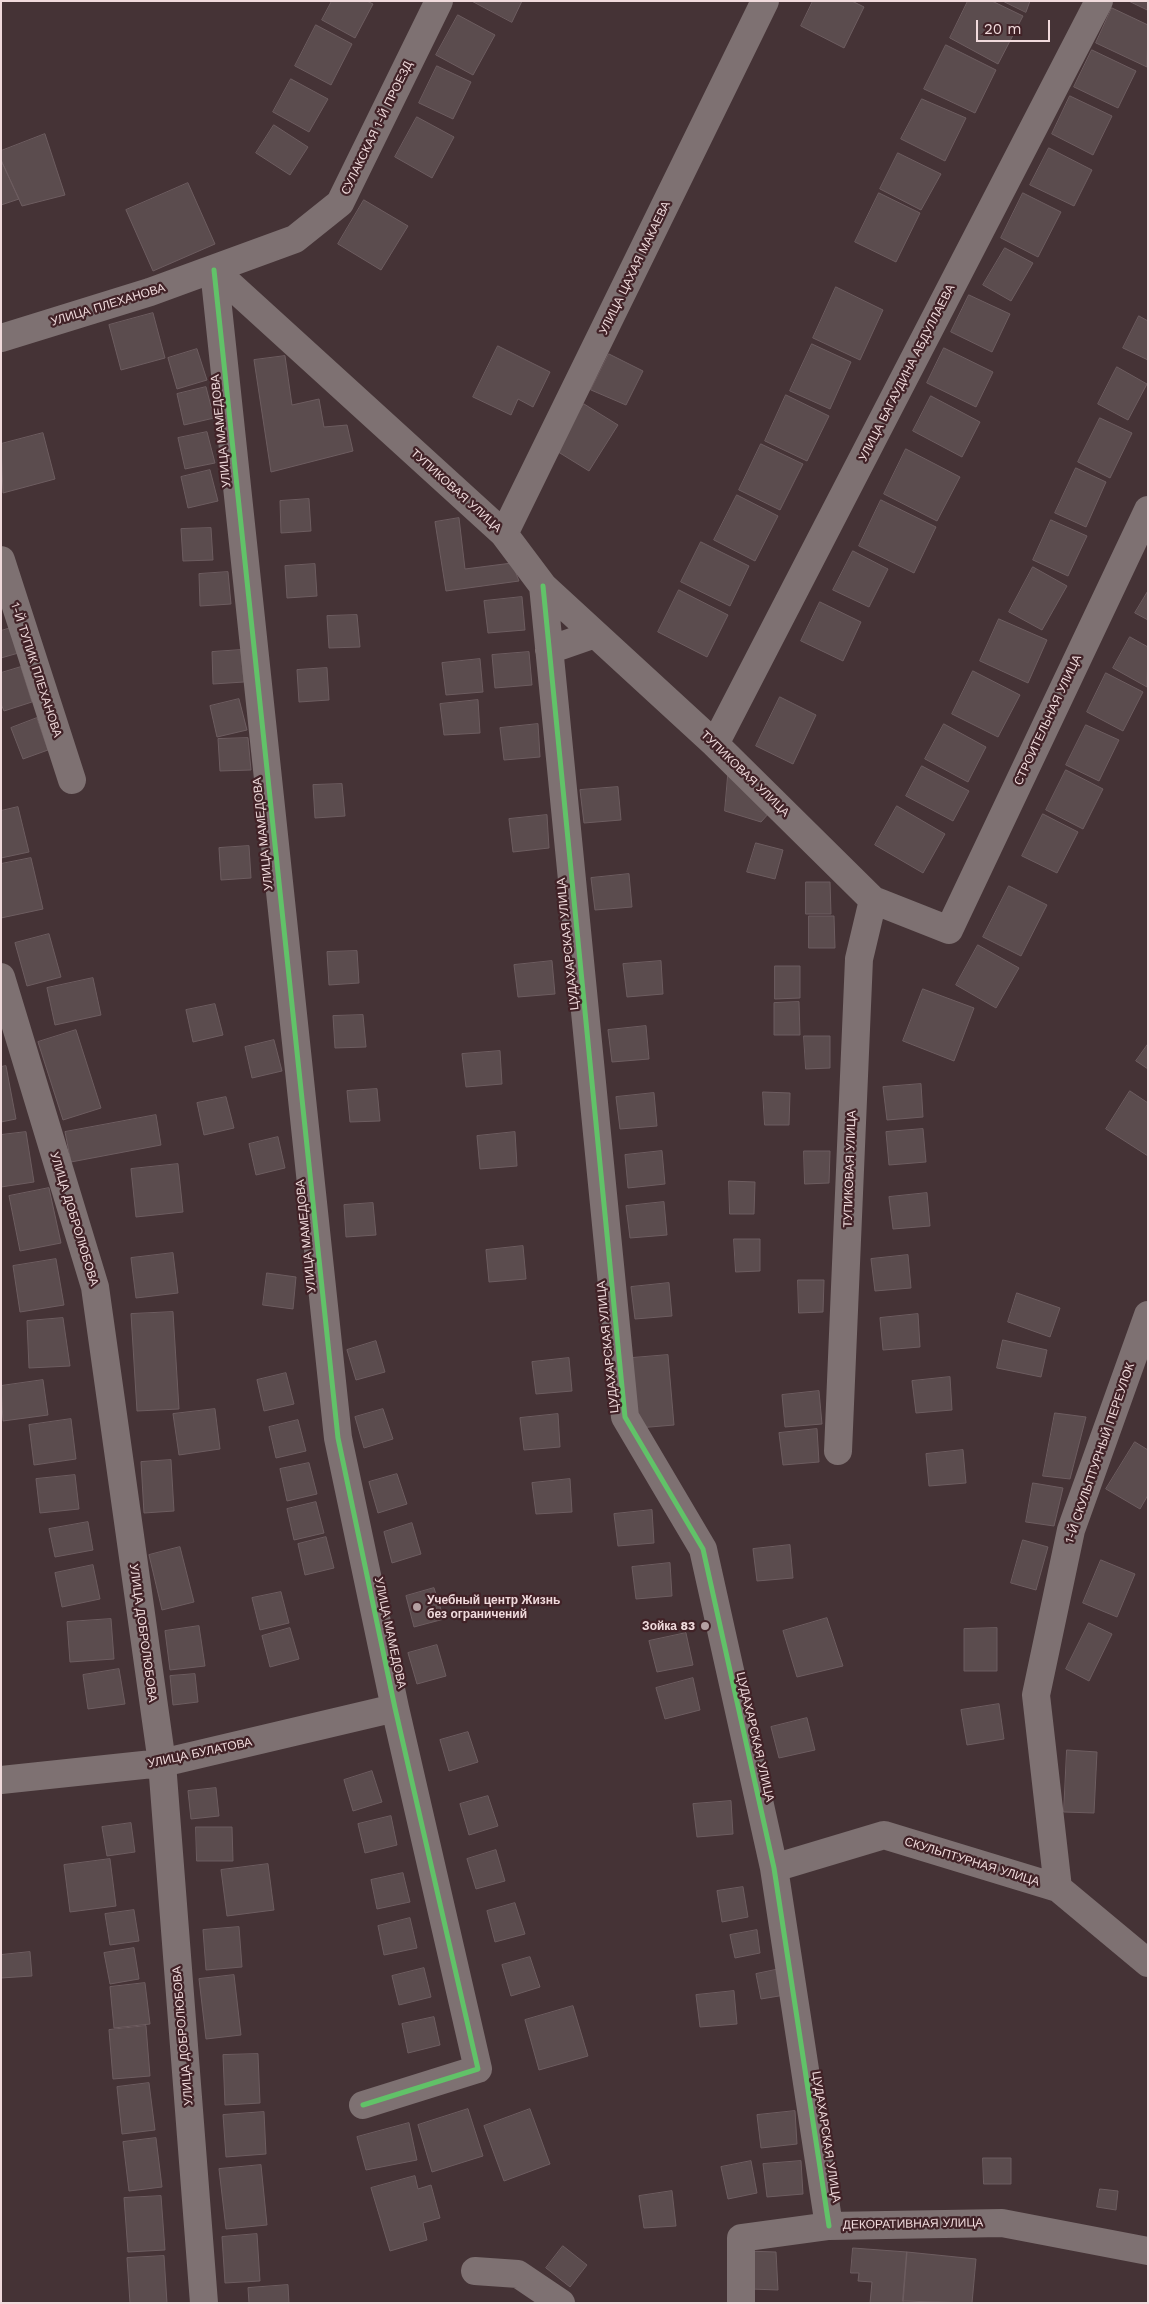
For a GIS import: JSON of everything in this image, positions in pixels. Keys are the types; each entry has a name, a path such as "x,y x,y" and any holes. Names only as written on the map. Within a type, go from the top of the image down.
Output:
{"street":[{"name":"СУЛАКСКАЯ 1-Й ПРОЕЗД","path":"214,270 295,240 340,203 439,1"},
{"name":"УЛИЦА ЦАХАЯ МАКАЕВА","path":"504,534 765,1"},
{"name":"УЛИЦА БАГАУДИНА АБДУЛЛАЕВА","path":"715,744 1099,1"},
{"name":"ТУПИКОВАЯ УЛИЦА","path":"214,270 504,534 543,586 715,744 872,900 859,960 838,1451"},
{"name":"УЛИЦА ПЛЕХАНОВА","path":"1,338 214,270"},
{"name":"УЛИЦА МАМЕДОВА","path":"214,270 338,1438 396,1708 478,2069 363,2105"},
{"name":"СТРОИТЕЛЬНАЯ УЛИЦА","path":"872,900 949,930 1148,510"},
{"name":"1-Й ТУПИК ПЛЕХАНОВА","path":"1,560 72,780"},
{"name":"ЦУДАХАРСКАЯ УЛИЦА","path":"543,586 625,1417 703,1549 774,1868 830,2226"},
{"path":"549,650 595,634"},
{"name":"УЛИЦА ДОБРОЛЮБОВА","path":"1,977 95,1287 162,1763 204,2303"},
{"name":"1-Й СКУЛЬПТУРНЫЙ ПЕРЕУЛОК","path":"1058,1888 1036,1695 1071,1530 1148,1315"},
{"name":"УЛИЦА БУЛАТОВА","path":"1,1780 162,1763 396,1708"},
{"name":"СКУЛЬПТУРНАЯ УЛИЦА","path":"774,1868 884,1835 1058,1888 1146,1959"},
{"name":"ДЕКОРАТИВНАЯ УЛИЦА","path":"741,2303 741,2238 830,2226 1002,2223 1148,2251"},
{"path":"475,2271 518,2274 561,2303"}],"building":[{"path":"332,1 367,1 373,4 355,38 322,20"},
{"path":"472,1 522,1 512,22"},
{"path":"813,1 852,1 864,7 844,48 801,26"},
{"path":"968,1 992,1 1023,16 998,64 950,38"},
{"path":"1003,1 1030,1 1026,12"},
{"path":"1129,1 1148,1 1148,10"},
{"path":"1112,8 1148,25 1147,67 1096,43"},
{"path":"458,15 495,35 473,75 436,55"},
{"path":"316,25 352,44 331,85 295,66"},
{"path":"946,45 996,70 975,113 924,89"},
{"path":"1092,50 1136,71 1118,108 1074,87"},
{"path":"437,66 471,82 453,119 419,103"},
{"path":"291,79 328,99 309,132 273,112"},
{"path":"1070,96 1112,116 1093,155 1052,134"},
{"path":"922,99 966,118 945,161 901,139"},
{"path":"417,117 454,137 432,178 395,157"},
{"path":"274,125 308,147 290,175 256,153"},
{"path":"45,134 65,195 22,206 1,160 1,151"},
{"path":"1049,148 1092,170 1074,206 1030,185"},
{"path":"898,153 941,174 921,210 880,189"},
{"path":"1,160 19,199 1,205"},
{"path":"188,183 215,244 153,271 126,210"},
{"path":"879,193 920,213 896,262 855,242"},
{"path":"1023,193 1061,212 1038,257 1001,238"},
{"path":"364,200 408,226 381,270 338,244"},
{"path":"1005,248 1033,263 1011,301 983,285"},
{"path":"836,287 883,310 860,360 813,338"},
{"path":"969,295 1010,314 992,352 951,332"},
{"path":"153,313 165,358 121,370 109,325"},
{"path":"1139,316 1148,321 1148,360 1123,348"},
{"path":"812,344 851,362 830,409 790,391"},
{"path":"498,346 550,372 533,407 518,399 511,415 473,397"},
{"path":"944,348 993,372 976,407 927,383"},
{"path":"197,349 207,380 177,389 168,358"},
{"path":"609,354 643,371 626,405 591,390"},
{"path":"285,356 292,405 319,399 324,427 347,425 353,451 271,472 254,360"},
{"path":"1117,367 1147,384 1128,420 1098,404"},
{"path":"206,387 214,418 184,425 177,394"},
{"path":"786,395 829,416 807,461 765,441"},
{"path":"931,396 980,422 962,457 913,431"},
{"path":"584,404 618,425 589,471 555,450"},
{"path":"1100,418 1132,433 1110,478 1078,462"},
{"path":"207,432 215,463 185,469 178,438"},
{"path":"43,433 55,479 3,493 1,444"},
{"path":"761,444 803,464 780,510 739,490"},
{"path":"906,449 960,477 937,521 884,494"},
{"path":"1076,468 1106,482 1086,527 1055,513"},
{"path":"210,470 218,501 188,508 181,477"},
{"path":"737,495 778,516 755,561 714,540"},
{"path":"309,499 311,531 281,533 280,501"},
{"path":"881,500 936,527 914,573 859,546"},
{"path":"459,518 465,569 512,563 519,581 446,591 435,522"},
{"path":"1051,520 1087,536 1068,576 1033,560"},
{"path":"211,528 213,560 183,561 181,529"},
{"path":"701,542 749,566 730,606 681,582"},
{"path":"853,551 888,569 869,607 833,590"},
{"path":"315,564 317,596 287,598 285,566"},
{"path":"1033,567 1067,586 1042,630 1009,612"},
{"path":"228,572 231,604 200,606 199,574"},
{"path":"679,590 728,615 707,657 658,632"},
{"path":"1148,591 1148,620 1135,613"},
{"path":"522,597 525,630 488,633 484,601"},
{"path":"820,602 861,622 843,661 801,641"},
{"path":"357,615 360,647 329,648 327,616"},
{"path":"999,619 1047,640 1028,683 980,661"},
{"path":"14,627 22,652 1,658 1,631"},
{"path":"1130,637 1148,647 1147,687 1113,668"},
{"path":"241,650 244,682 213,684 212,652"},
{"path":"529,652 532,685 495,688 492,655"},
{"path":"480,659 483,692 446,695 442,663"},
{"path":"21,667 32,702 4,711 1,704 1,673"},
{"path":"327,668 329,700 299,702 297,670"},
{"path":"973,671 1020,695 998,737 952,714"},
{"path":"1106,673 1143,692 1123,731 1087,712"},
{"path":"780,697 816,715 793,764 756,746"},
{"path":"239,699 247,730 217,737 210,706"},
{"path":"478,700 480,733 444,735 440,704"},
{"path":"37,718 48,750 23,759 11,728"},
{"path":"538,724 540,757 504,760 500,728"},
{"path":"944,724 986,747 968,782 925,759"},
{"path":"1086,725 1119,740 1099,781 1066,765"},
{"path":"248,738 251,770 220,771 218,739"},
{"path":"922,766 969,791 953,821 906,796"},
{"path":"1066,770 1103,789 1083,829 1046,810"},
{"path":"728,775 770,812 761,822 725,811"},
{"path":"342,784 345,816 315,818 313,785"},
{"path":"618,787 621,820 584,823 580,790"},
{"path":"897,806 945,834 923,873 875,845"},
{"path":"18,807 29,852 1,858 1,811"},
{"path":"1043,814 1078,832 1057,873 1022,856"},
{"path":"547,815 549,848 513,852 509,819"},
{"path":"756,843 783,850 775,879 747,872"},
{"path":"249,846 251,878 221,880 219,848"},
{"path":"31,858 43,909 1,918 1,864"},
{"path":"629,874 632,907 595,910 591,878"},
{"path":"806,882 830,882 831,914 806,914"},
{"path":"1009,886 1047,905 1021,956 983,937"},
{"path":"809,916 834,916 835,948 809,948"},
{"path":"49,934 61,977 27,986 15,943"},
{"path":"978,945 1019,968 996,1008 956,985"},
{"path":"357,951 359,983 329,985 327,952"},
{"path":"552,961 555,994 518,997 514,965"},
{"path":"661,961 663,994 627,997 623,964"},
{"path":"775,966 800,966 800,998 775,999"},
{"path":"93,978 101,1015 55,1025 47,988"},
{"path":"923,989 974,1008 954,1061 903,1041"},
{"path":"799,1002 800,1035 774,1035 774,1003"},
{"path":"215,1004 223,1035 193,1042 186,1010"},
{"path":"363,1015 366,1047 335,1048 333,1016"},
{"path":"646,1026 649,1059 612,1062 608,1030"},
{"path":"76,1030 101,1108 63,1120 38,1042"},
{"path":"804,1036 830,1036 830,1068 806,1069"},
{"path":"274,1040 282,1071 252,1078 245,1047"},
{"path":"1148,1044 1148,1069 1136,1061"},
{"path":"500,1051 502,1084 466,1087 462,1054"},
{"path":"6,1066 16,1119 1,1122 1,1067"},
{"path":"921,1084 923,1117 887,1120 883,1087"},
{"path":"377,1089 380,1121 350,1122 347,1091"},
{"path":"1130,1091 1148,1103 1148,1156 1106,1129"},
{"path":"763,1092 790,1093 789,1125 765,1125"},
{"path":"654,1093 657,1126 620,1129 616,1097"},
{"path":"226,1097 234,1128 204,1135 197,1103"},
{"path":"156,1115 161,1145 71,1162 65,1132"},
{"path":"923,1129 926,1162 889,1165 886,1132"},
{"path":"26,1132 34,1182 1,1187 1,1135"},
{"path":"515,1132 517,1166 480,1169 477,1136"},
{"path":"278,1137 285,1168 256,1175 249,1144"},
{"path":"662,1151 665,1184 628,1188 625,1155"},
{"path":"804,1151 830,1151 829,1183 805,1184"},
{"path":"178,1164 183,1212 136,1217 131,1169"},
{"path":"729,1181 755,1182 754,1214 730,1214"},
{"path":"49,1188 61,1243 20,1251 9,1196"},
{"path":"927,1193 930,1226 893,1229 889,1197"},
{"path":"664,1202 667,1235 630,1238 626,1206"},
{"path":"373,1203 376,1235 346,1237 344,1205"},
{"path":"734,1239 760,1239 760,1271 736,1272"},
{"path":"523,1246 526,1279 489,1282 486,1250"},
{"path":"173,1253 178,1293 136,1298 131,1258"},
{"path":"908,1255 911,1288 875,1291 871,1259"},
{"path":"56,1259 64,1305 20,1312 13,1266"},
{"path":"267,1273 296,1277 293,1309 263,1305"},
{"path":"798,1280 824,1280 823,1312 799,1313"},
{"path":"669,1283 672,1316 635,1319 631,1287"},
{"path":"1017,1293 1060,1308 1050,1337 1008,1322"},
{"path":"173,1312 179,1409 137,1411 131,1314"},
{"path":"918,1314 920,1347 883,1350 880,1318"},
{"path":"63,1318 70,1366 29,1368 27,1321"},
{"path":"1003,1340 1047,1350 1041,1377 997,1368"},
{"path":"376,1341 385,1372 356,1380 347,1350"},
{"path":"668,1355 674,1425 638,1428 632,1358"},
{"path":"569,1358 572,1391 536,1394 532,1362"},
{"path":"286,1373 294,1404 264,1411 257,1380"},
{"path":"950,1377 952,1410 916,1413 912,1381"},
{"path":"43,1380 48,1415 3,1421 1,1386"},
{"path":"819,1391 822,1424 785,1427 782,1395"},
{"path":"215,1409 220,1449 179,1455 173,1414"},
{"path":"383,1409 393,1439 364,1448 355,1417"},
{"path":"1055,1413 1086,1417 1070,1479 1043,1476"},
{"path":"558,1414 560,1447 524,1450 520,1418"},
{"path":"71,1419 76,1459 34,1465 29,1425"},
{"path":"298,1420 306,1451 276,1458 269,1427"},
{"path":"817,1429 819,1462 783,1465 779,1433"},
{"path":"1135,1442 1148,1450 1148,1495 1140,1509 1106,1489"},
{"path":"963,1450 966,1483 929,1486 926,1454"},
{"path":"171,1460 174,1511 144,1513 141,1462"},
{"path":"309,1463 317,1494 287,1501 280,1469"},
{"path":"397,1474 407,1504 378,1513 369,1482"},
{"path":"75,1475 79,1509 40,1513 36,1479"},
{"path":"570,1479 572,1512 536,1514 532,1483"},
{"path":"1033,1483 1063,1488 1054,1526 1026,1522"},
{"path":"316,1502 324,1533 294,1540 287,1509"},
{"path":"652,1510 654,1543 618,1546 614,1514"},
{"path":"88,1522 93,1550 55,1557 49,1529"},
{"path":"412,1523 421,1554 392,1563 384,1532"},
{"path":"326,1537 334,1568 305,1575 298,1544"},
{"path":"1023,1540 1048,1547 1036,1590 1011,1583"},
{"path":"790,1545 793,1578 757,1581 753,1549"},
{"path":"180,1547 194,1602 162,1610 149,1555"},
{"path":"1101,1560 1135,1574 1117,1617 1083,1603"},
{"path":"670,1563 672,1596 636,1599 632,1567"},
{"path":"93,1565 100,1599 62,1607 55,1573"},
{"path":"434,1588 444,1619 414,1627 406,1596"},
{"path":"281,1592 289,1623 260,1630 252,1598"},
{"path":"827,1618 843,1666 797,1677 783,1631"},
{"path":"111,1619 114,1659 70,1662 67,1622"},
{"path":"1089,1623 1112,1634 1089,1681 1066,1669"},
{"path":"199,1626 205,1666 170,1670 165,1631"},
{"path":"290,1628 299,1659 270,1667 262,1636"},
{"path":"997,1628 997,1671 964,1671 964,1629"},
{"path":"686,1633 693,1665 657,1672 649,1641"},
{"path":"437,1645 446,1676 417,1684 408,1653"},
{"path":"119,1669 125,1704 88,1709 83,1675"},
{"path":"195,1674 198,1702 173,1705 170,1676"},
{"path":"693,1678 700,1710 665,1719 656,1688"},
{"path":"999,1704 1004,1739 967,1745 961,1710"},
{"path":"807,1718 815,1750 779,1758 771,1727"},
{"path":"468,1732 478,1762 449,1771 440,1740"},
{"path":"1067,1750 1097,1752 1094,1813 1064,1812"},
{"path":"372,1771 382,1802 353,1811 344,1780"},
{"path":"216,1788 219,1816 191,1819 188,1791"},
{"path":"488,1796 498,1826 469,1835 460,1804"},
{"path":"731,1801 733,1834 697,1837 693,1804"},
{"path":"391,1816 397,1845 365,1853 358,1824"},
{"path":"131,1823 135,1852 107,1856 102,1827"},
{"path":"196,1827 232,1827 233,1861 197,1861"},
{"path":"496,1850 505,1881 476,1889 467,1859"},
{"path":"110,1859 116,1906 70,1912 64,1865"},
{"path":"268,1864 274,1910 227,1916 221,1870"},
{"path":"403,1873 410,1902 377,1909 371,1880"},
{"path":"743,1887 748,1917 722,1922 717,1891"},
{"path":"515,1903 525,1934 495,1942 487,1911"},
{"path":"134,1910 139,1941 110,1945 105,1914"},
{"path":"410,1918 417,1948 384,1955 378,1926"},
{"path":"239,1927 242,1967 206,1970 203,1930"},
{"path":"757,1930 760,1953 735,1958 730,1935"},
{"path":"134,1948 139,1979 110,1984 104,1953"},
{"path":"30,1952 32,1976 1,1978 1,1955"},
{"path":"530,1957 540,1987 511,1996 502,1965"},
{"path":"424,1968 431,1997 399,2005 392,1976"},
{"path":"780,1969 785,1995 761,1999 756,1974"},
{"path":"234,1975 241,2035 206,2039 199,1979"},
{"path":"145,1983 150,2024 114,2028 110,1987"},
{"path":"734,1991 737,2024 700,2027 696,1995"},
{"path":"573,2006 588,2056 539,2070 525,2020"},
{"path":"434,2017 440,2045 408,2053 402,2024"},
{"path":"146,2026 150,2076 113,2079 109,2030"},
{"path":"258,2054 260,2103 225,2105 223,2055"},
{"path":"149,2083 155,2130 122,2134 117,2087"},
{"path":"468,2109 483,2156 432,2172 418,2125"},
{"path":"530,2109 550,2164 504,2181 484,2126"},
{"path":"795,2111 797,2144 761,2148 757,2115"},
{"path":"264,2112 266,2154 226,2157 223,2115"},
{"path":"409,2123 417,2160 366,2170 357,2137"},
{"path":"156,2138 162,2187 129,2191 123,2142"},
{"path":"983,2158 1011,2158 1011,2184 984,2184"},
{"path":"751,2161 757,2193 728,2199 721,2167"},
{"path":"801,2161 803,2194 767,2197 763,2164"},
{"path":"261,2165 267,2225 226,2229 219,2169"},
{"path":"415,2176 418,2189 431,2185 440,2218 423,2223 427,2240 390,2251 371,2188"},
{"path":"1100,2189 1118,2191 1116,2210 1097,2207"},
{"path":"672,2191 676,2226 644,2228 639,2196"},
{"path":"161,2196 165,2250 128,2252 124,2198"},
{"path":"257,2234 260,2281 225,2283 222,2237"},
{"path":"563,2246 587,2265 570,2287 546,2268"},
{"path":"853,2248 907,2252 903,2303 870,2303 872,2282 858,2281 859,2273 851,2273"},
{"path":"746,2251 776,2252 778,2290 751,2289"},
{"path":"907,2252 976,2259 972,2303 903,2301"},
{"path":"164,2256 167,2303 130,2303 127,2258"},
{"path":"288,2285 289,2303 249,2303 248,2288"}],"cycle path":[{"path":"214,270 338,1438 395,1708 478,2069 363,2105"},
{"path":"543,586 625,1417 703,1549 774,1868 829,2226"}],"place":[{"name":"Учебный центр Жизнь без ограничений","path":"417,1607"},
{"name":"Зойка 83","path":"705,1626"}]}
